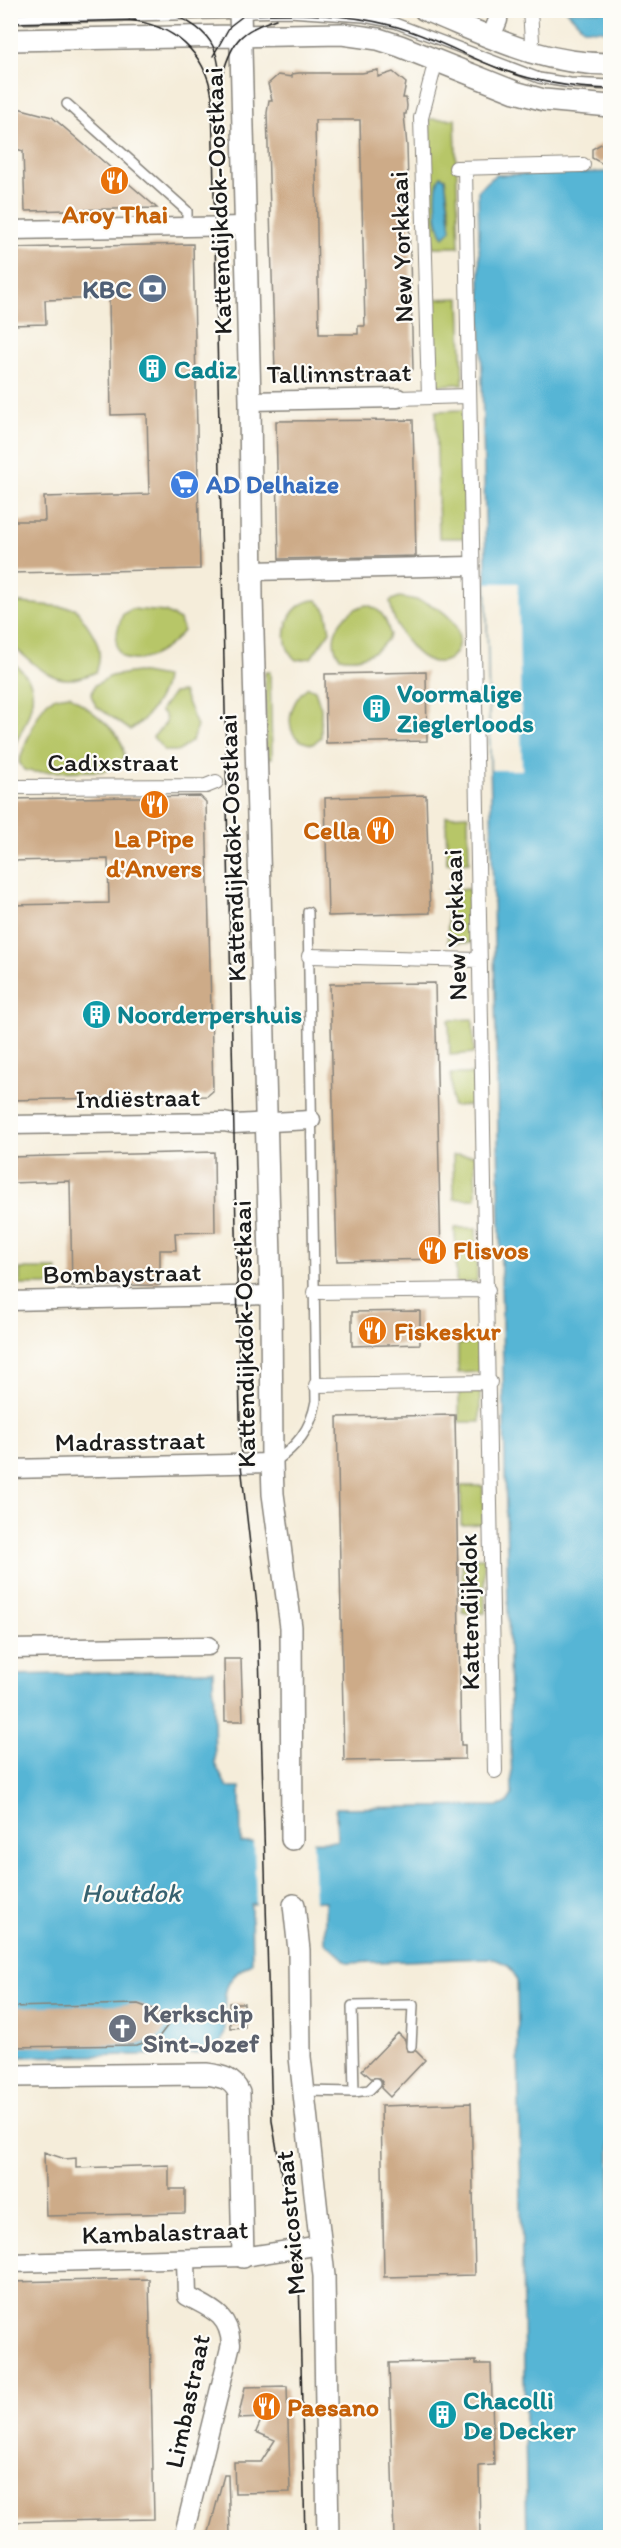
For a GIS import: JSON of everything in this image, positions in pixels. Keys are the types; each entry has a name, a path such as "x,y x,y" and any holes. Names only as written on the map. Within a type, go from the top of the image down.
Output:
{"street":[{"path":"425,10 555,60 610,64"},
{"path":"491,37 498,10"},
{"path":"530,10 532,40"},
{"name":"Kattendijkdok-Oostkaai","path":"240,12 271,1295 272,1463 273,1494 291,1627 292,1839"},
{"path":"10,40 342,34 378,39 515,92 544,100 610,106"},
{"name":"New Yorkkaai","path":"429,397 427,168 421,117 436,60"},
{"name":"New Yorkkaai","path":"492,1452 470,566 468,396 460,168 583,165"},
{"path":"10,230 245,226"},
{"path":"429,397 468,396"},
{"name":"Tallinnstraat","path":"250,401 429,397"},
{"path":"252,571 470,566"},
{"name":"Cadixstraat","path":"10,787 206,786 216,782"},
{"path":"309,956 480,960"},
{"name":"Indiëstraat","path":"10,1125 224,1122 234,1124 311,1120"},
{"path":"314,1292 488,1290"},
{"name":"Bombaystraat","path":"10,1302 271,1295"},
{"path":"316,1385 490,1382"},
{"name":"Kattendijkdok","path":"492,1452 495,1771"},
{"name":"Madrasstraat","path":"10,1468 272,1463"},
{"path":"10,1649 208,1646"},
{"name":"Mexicostraat","path":"294,1905 299,1950 300,2057 324,2276 328,2538"},
{"path":"10,2076 206,2074 222,2077 236,2084 239,2093 243,2257"},
{"name":"Kambalastraat","path":"10,2263 243,2257 321,2245"},
{"name":"Limbastraat","path":"183,2538 231,2344 230,2330 222,2316 187,2296 186,2260"}],"lane":[{"path":"10,19 240,12 327,13 395,23 539,78 570,83 610,85"},
{"path":"67,104 187,211 187,227"},
{"path":"272,1463 288,1453 304,1435 313,1419 316,1385 308,912"},
{"path":"354,2092 352,2006 413,2005 411,2046"},
{"path":"304,2091 354,2092 369,2090 376,2083"}],"green space":[{"path":"429,119 455,119 459,247 433,247","holes":["445,178 451,218 437,226 437,193"]},
{"path":"460,298 463,384 436,385 433,299"},
{"path":"464,410 467,538 439,538 436,411"},
{"path":"399,597 430,605 449,617 458,632 458,646 451,657 440,662 425,658 408,643 398,628 391,607 390,601"},
{"path":"317,600 326,610 330,631 311,658 296,660 286,643 287,623 298,607"},
{"path":"11,602 75,608 91,630 98,646 99,663 96,672 70,679 59,678 41,669 11,645"},
{"path":"367,605 376,609 383,616 390,635 381,646 369,654 355,658 340,657 335,649 334,641 339,625 345,617 359,607"},
{"path":"132,609 165,612 180,620 183,631 158,653 133,660 123,657 117,648 117,634 123,614"},
{"path":"10,660 26,676 32,690 28,717 11,751"},
{"path":"137,672 165,677 158,700 142,721 130,730 96,706 91,695 95,685 111,676"},
{"path":"265,672 270,672 272,758 266,758"},
{"path":"308,687 315,690 321,708 321,737 313,744 302,742 295,736 290,720 295,702"},
{"path":"183,692 197,726 192,741 179,751 165,751 153,737 166,723 165,715 160,711 173,693"},
{"path":"70,695 116,735 122,744 124,755 121,765 104,771 33,772 24,770 19,762 31,730 44,706 50,699"},
{"path":"468,815 469,862 447,863 446,816"},
{"path":"469,889 471,943 448,943 447,890"},
{"path":"473,1019 474,1053 450,1055 449,1020"},
{"path":"451,1074 474,1074 475,1105 452,1106"},
{"path":"453,1155 475,1155 476,1199 454,1199"},
{"path":"455,1228 476,1228 477,1282 456,1283"},
{"path":"20,1269 57,1269 57,1285 20,1285"},
{"path":"478,1343 479,1372 458,1373 458,1344"},
{"path":"459,1390 480,1390 480,1422 459,1422"},
{"path":"461,1486 483,1486 483,1524 461,1525"},
{"path":"462,1558 484,1558 485,1613 463,1613"}],"water":[{"path":"567,11 610,11 610,31 584,29"},
{"name":"Houtdok","path":"610,172 610,2537 527,2537 517,1982 513,1972 503,1963 489,1958 348,1963 325,1942 325,1901 251,1904 252,1963 237,1973 229,1983 224,2005 225,2028 223,2039 217,2050 199,2054 11,2057 10,1675 213,1671 215,1764 227,1787 240,1787 241,1843 337,1841 336,1808 498,1806 506,1804 512,1795 478,191 495,175"},
{"path":"441,176 445,178 451,230 444,237 439,225 436,206 437,187"}],"pier":[{"path":"487,583 518,583 522,770 491,770"},
{"path":"313,1839 315,1904 256,1906 254,1840"}],"building":[{"path":"378,70 378,77 393,72 406,83 403,98 406,98 407,106 406,114 404,114 407,146 413,369 406,377 285,379 275,371 267,113 269,100 272,100 268,84 278,75 292,77 292,74 299,73 362,73","holes":["315,120 360,120 365,326 358,326 358,334 319,334"]},
{"path":"10,106 52,117 157,208 25,211 23,151 10,147"},
{"path":"601,144 609,148 609,158 601,163 592,158 592,149"},
{"name":"Cadiz","path":"193,244 200,569 10,573 10,521 45,521 44,497 149,494 147,414 111,415 109,298 45,300 46,324 10,325 10,248"},
{"path":"413,420 416,556 279,559 276,421"},
{"name":"Voormalige Zieglerloods","path":"426,672 427,741 326,743 325,674"},
{"path":"426,795 430,913 328,916 325,798"},
{"path":"200,796 206,802 213,1091 207,1096 10,1100 10,905 109,903 108,859 10,861 10,799"},
{"path":"435,983 441,1259 337,1261 330,984"},
{"path":"214,1152 215,1232 175,1233 176,1250 160,1250 160,1285 72,1286 70,1181 10,1183 10,1157"},
{"path":"420,1311 420,1344 352,1346 352,1312"},
{"path":"455,1415 461,1745 465,1745 465,1759 344,1761 337,1417"},
{"path":"224,1659 241,1659 243,1721 225,1721"},
{"path":"229,2003 244,2003 245,2027 230,2028"},
{"name":"Kerkschip Sint-Jozef","path":"138,2004 157,2011 168,2025 158,2038 137,2045 10,2047 10,2007"},
{"path":"398,2033 405,2040 407,2051 416,2051 425,2060 390,2097 381,2088 383,2082 380,2078 371,2078 362,2070"},
{"path":"471,2103 475,2275 384,2277 381,2106"},
{"path":"44,2152 65,2159 76,2158 76,2168 169,2165 169,2189 185,2189 185,2213 46,2216"},
{"path":"149,2279 154,2519 10,2522 10,2282"},
{"name":"Chacolli De Decker","path":"476,2361 476,2364 491,2364 494,2465 479,2466 480,2538 394,2538 389,2363"},
{"path":"287,2386 290,2492 235,2493 234,2462 261,2462 275,2440 256,2432 262,2418 238,2419 245,2387"},
{"path":"224,2475 228,2475 230,2536 208,2536"}],"tram line":[{"path":"164,11 198,28 208,38 218,61 220,111"},
{"path":"125,12 170,11"},
{"path":"181,17 288,14 342,16 368,20 421,35 500,69 541,81 568,86 610,89"},
{"path":"213,56 230,26 243,16"},
{"path":"223,73 240,37 255,27 276,19"},
{"path":"129,20 160,28 184,43 202,66 212,96 241,1465 258,1615 272,2121 299,2276 305,2538"},
{"path":"10,23 136,20"}],"place":[{"name":"Aroy Thai","path":"115,180"},
{"name":"KBC","path":"153,289"},
{"name":"Cadiz","path":"153,369"},
{"name":"AD Delhaize","path":"185,484"},
{"name":"Voormalige Zieglerloods","path":"376,708"},
{"name":"La Pipe d'Anvers","path":"154,804"},
{"name":"Cella","path":"381,830"},
{"name":"Noorderpershuis","path":"96,1014"},
{"name":"Flisvos","path":"432,1250"},
{"name":"Fiskeskur","path":"373,1331"},
{"name":"Kerkschip Sint-Jozef","path":"122,2028"},
{"name":"Paesano","path":"266,2407"},
{"name":"Chacolli De Decker","path":"442,2415"}]}
